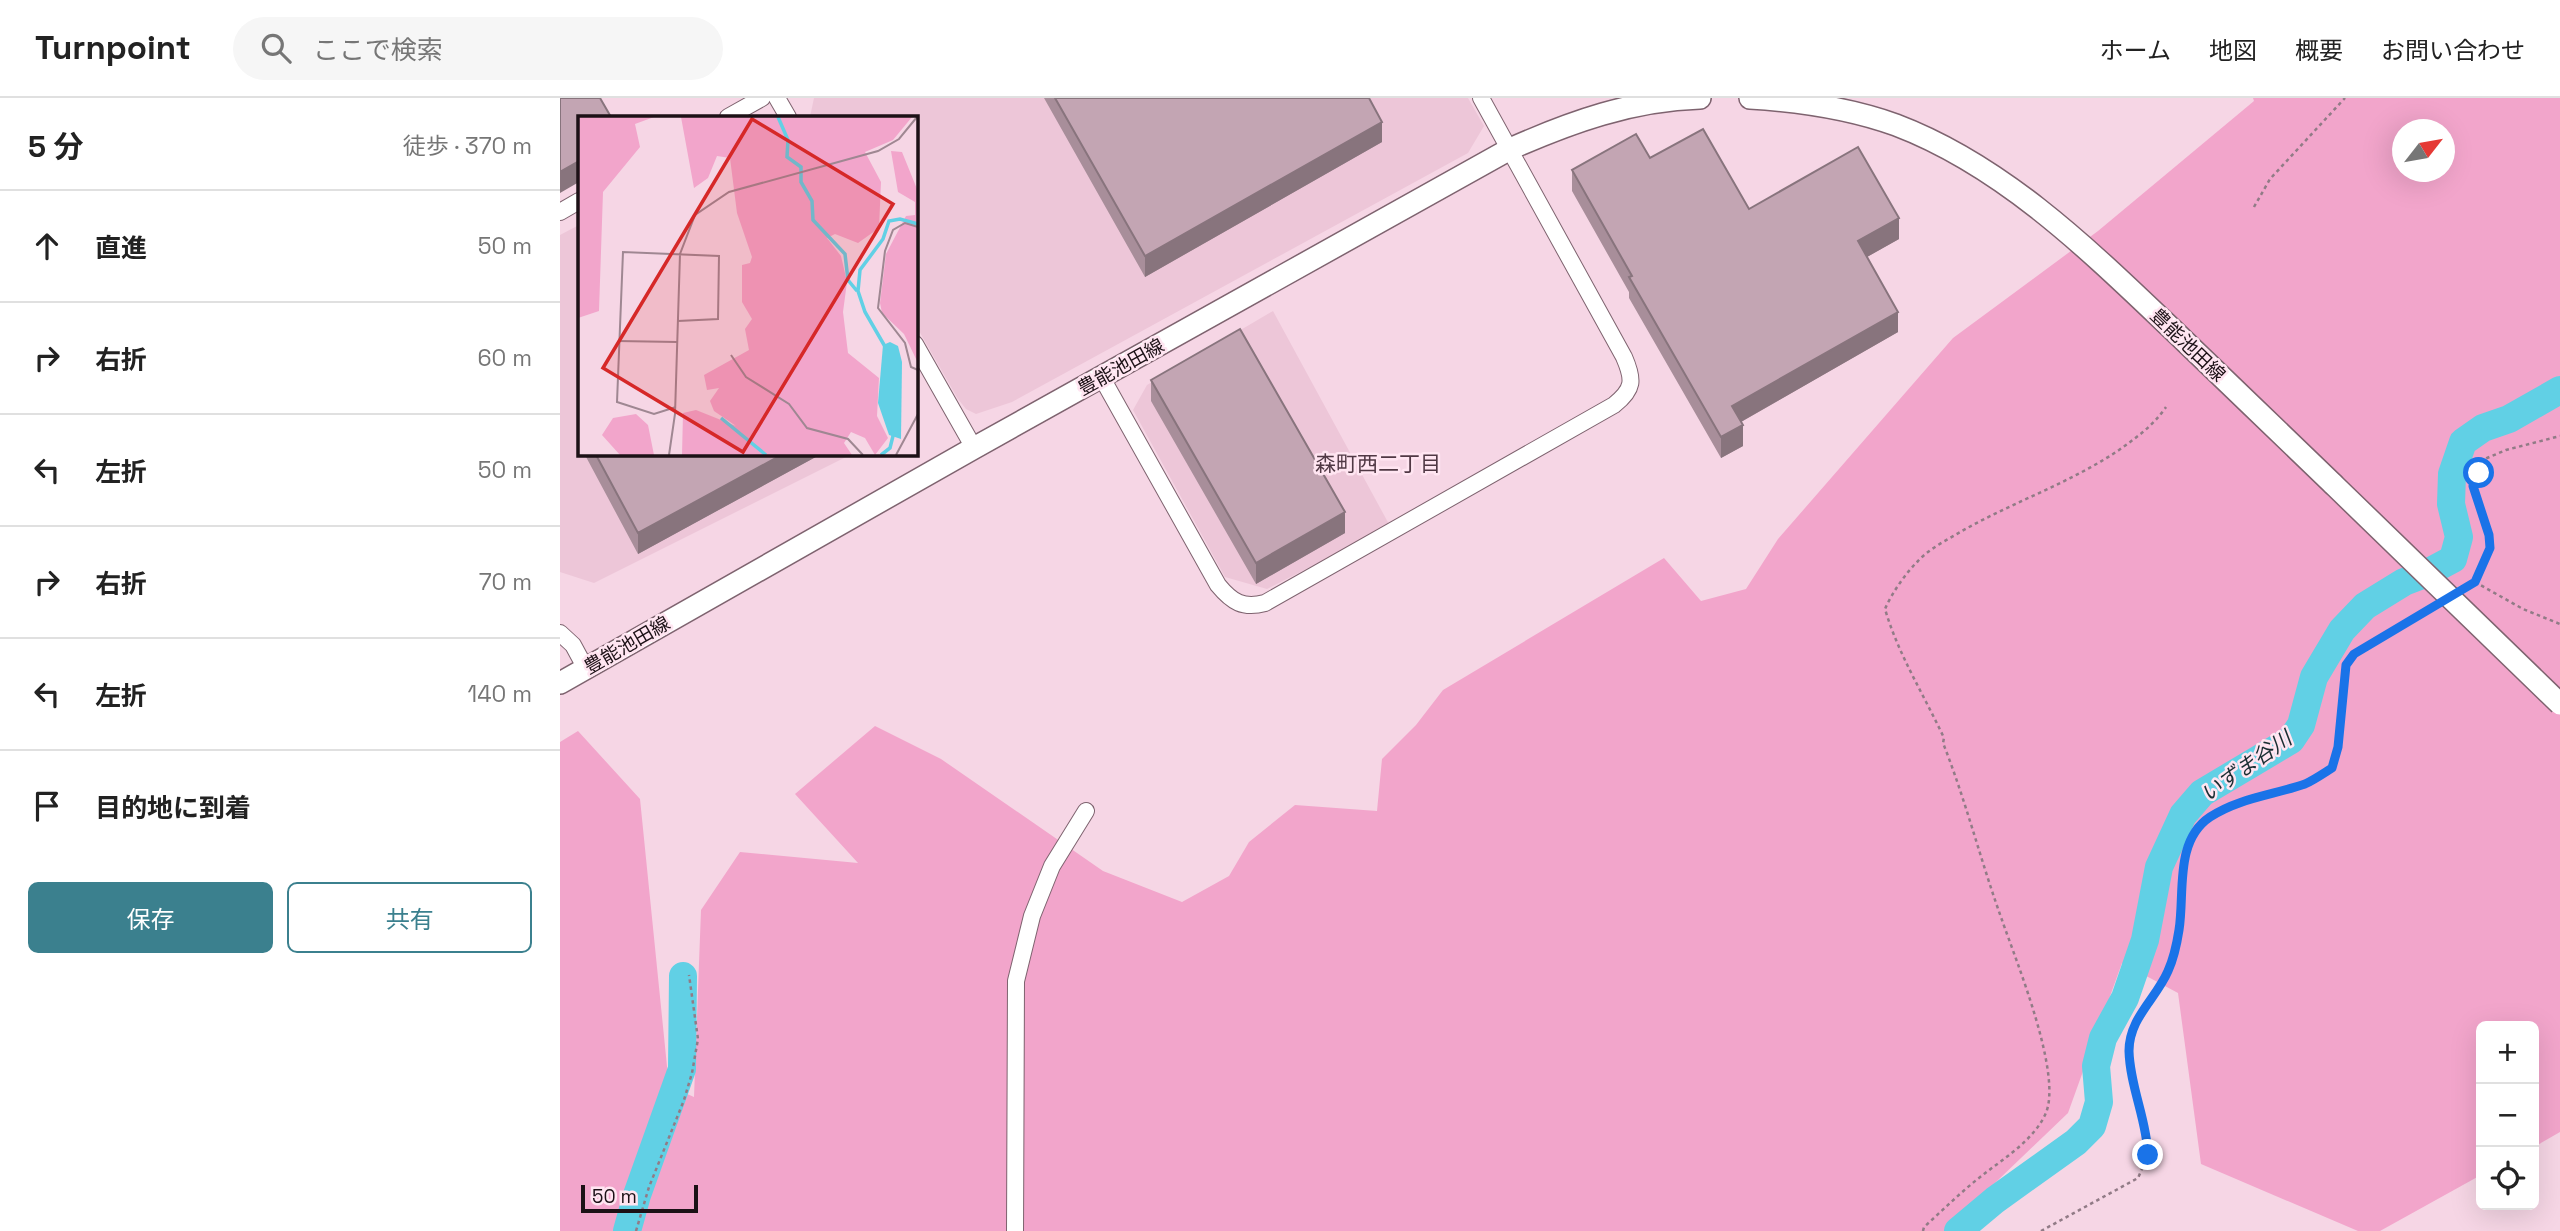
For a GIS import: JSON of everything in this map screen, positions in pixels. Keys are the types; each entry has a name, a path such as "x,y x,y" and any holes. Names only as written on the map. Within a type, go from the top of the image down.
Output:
{"main road":[{"name":"豊能池田線","path":"560,683 1510,149 1608,111 1700,98"},
{"name":"豊能池田線","path":"1750,98 1794,101 1895,125 1945,147 1995,177 2050,218 2137,295 2560,704"}],"street":[{"path":"730,116 762,98"},
{"path":"777,98 787,116"},
{"path":"1102,378 1218,585 1243,606 1265,603 1614,405 1631,386 1631,373 1481,98"},
{"path":"560,212 578,202"},
{"path":"917,348 974,448"},
{"path":"560,633 573,645 586,669"},
{"path":"1015,1231 1016,981 1032,916 1052,866 1086,811"}],"path":[{"path":"2254,207 2270,179 2345,98"},
{"path":"1923,1231 1924,1227 1983,1174 2005,1159 2039,1125 2047,1112 2050,1089 2039,1031 2021,970 2002,920 1944,738 1893,637 1885,609 1890,597 1917,561 1940,544 2001,509 2091,468 2155,423 2166,407"},
{"path":"2466,588 2475,582 2490,548 2489,535 2473,486 2487,457 2560,436"},
{"path":"2475,582 2523,609 2560,624"},
{"path":"2041,1231 2138,1178 2148,1155 2148,1137 2132,1074 2129,1049 2138,1016 2168,972 2179,930 2182,877 2192,835 2209,818 2246,799 2307,783 2332,768 2338,747 2346,665 2354,654 2438,604"},
{"path":"636,1231 649,1187 692,1073 698,1039 689,975"}],"shaded area":[{"path":"814,98 1468,98 1484,126 1468,153 1012,402 976,414 966,409 958,399 917,327 917,116 810,116"},
{"path":"2253,98 2560,98 2560,1132 2539,1144 2539,1021 2476,1021 2476,1178 2380,1231 2358,1231 2201,1164 2178,993 2122,963 2068,1113 1945,1231 560,1231 560,742 578,731 640,799 669,1086 694,1097 701,910 740,852 858,863 795,794 875,726 941,759 1103,871 1182,902 1229,876 1249,842 1295,805 1377,811 1382,759 1416,725 1443,690 1664,558 1701,601 1746,589 1778,539 1953,338 2098,231 2254,101"},
{"path":"578,226 578,455 850,455 594,583 560,572 560,235"},
{"path":"1273,311 1390,526 1267,589 1225,577 1133,410 1147,385"}],"building":[{"path":"560,98 600,98 610,116 578,116 578,162 560,172"},
{"path":"1055,98 1369,98 1382,122 1145,256"},
{"path":"1703,129 1749,209 1858,147 1899,218 1858,241 1898,312 1732,406 1743,425 1721,437 1629,277 1632,276 1572,170 1636,134 1650,158"},
{"path":"1240,329 1345,512 1256,563 1151,380"},
{"path":"596,455 781,455 638,533"}],"waterway":[{"name":"いずま谷川","path":"1958,1231 1995,1200 2076,1142 2092,1126 2099,1102 2096,1066 2103,1038 2125,998 2145,940 2159,867 2183,815 2202,793 2291,740 2301,725 2314,677 2342,630 2365,606 2404,582 2453,559 2459,537 2451,504 2452,474 2463,442 2483,428 2509,419 2560,390"},
{"path":"627,1231 637,1195 682,1069 683,976"}],"district":[{"name":"森町西二丁目","path":"1378,463"}],"route":[{"path":"2148,1155 2148,1137 2132,1074 2129,1049 2138,1016 2168,972 2179,930 2182,877 2192,835 2209,818 2246,799 2307,783 2332,768 2338,747 2346,665 2354,654 2475,582 2490,548 2489,535 2473,486 2479,473"}]}
